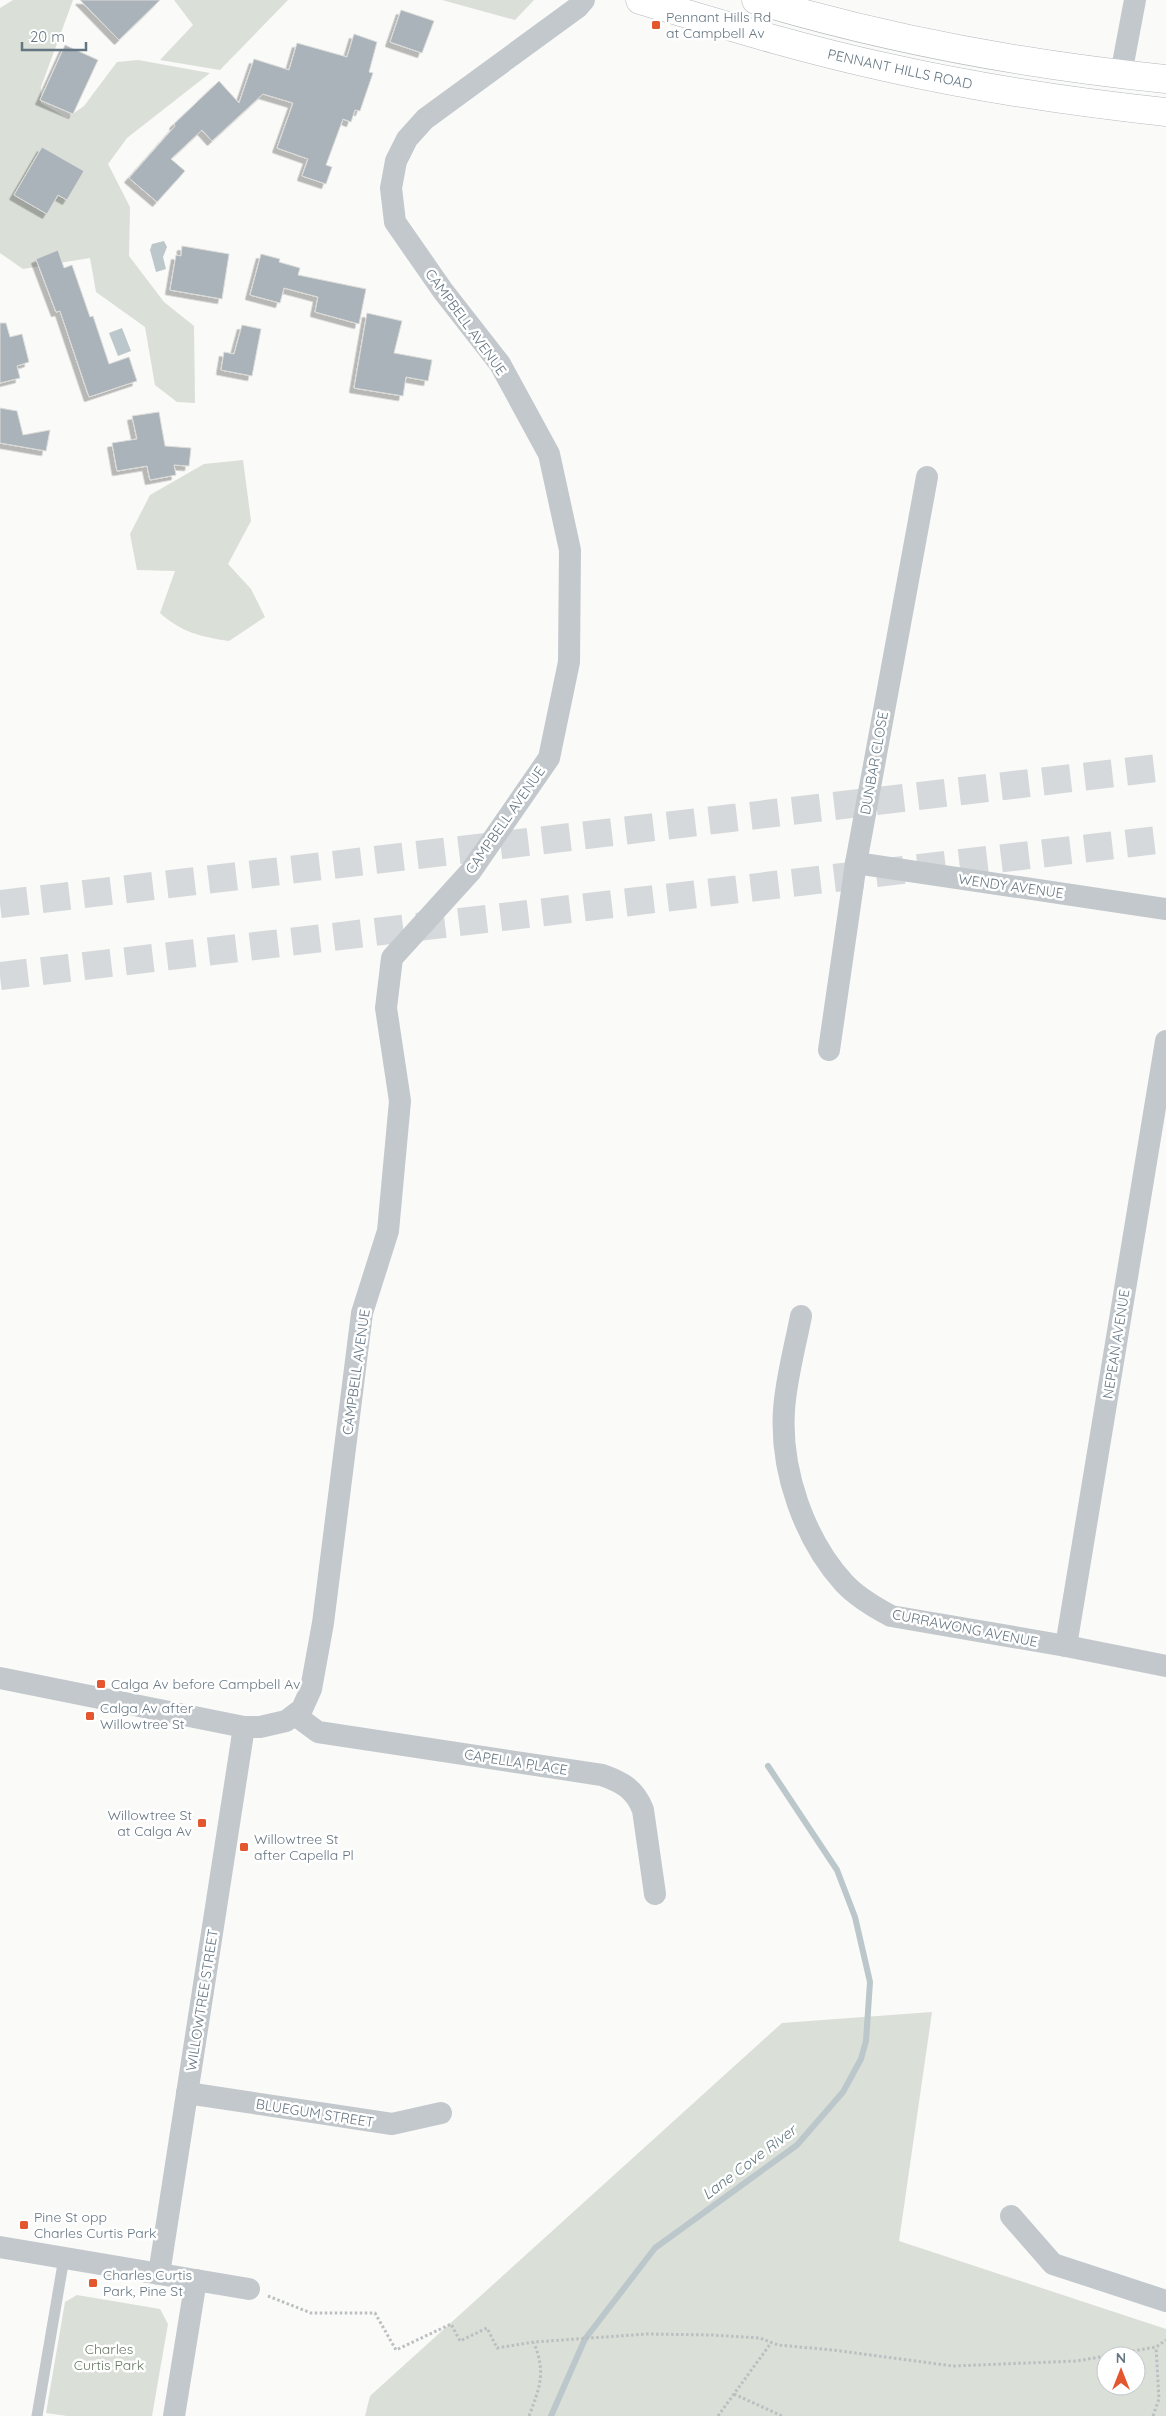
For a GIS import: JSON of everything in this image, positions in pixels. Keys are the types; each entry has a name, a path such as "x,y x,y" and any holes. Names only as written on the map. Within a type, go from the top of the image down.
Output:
{"highway":[{"name":"PENNANT HILLS ROAD","path":"640,0 784,43 886,67 997,90 1083,103 1166,112"},
{"path":"756,0 813,17 914,40 1040,64 1166,79"}],"street":[{"name":"CAMPBELL AVENUE","path":"294,1715 302,1709 311,1689 323,1623 362,1313 388,1231 400,1101 386,1008 392,958 424,920 471,871 549,758 569,662 570,550 549,454 500,364 443,291 395,222 390,188 396,161 407,139 425,119 563,18 584,0"},
{"path":"1121,74 1135,0"},
{"name":"DUNBAR CLOSE","path":"828,1050 856,863 927,477"},
{"name":"WENDY AVENUE","path":"856,863 1166,909"},
{"name":"NEPEAN AVENUE","path":"1066,1646 1166,1041"},
{"name":"CURRAWONG AVENUE","path":"801,1316 784,1410 784,1438 796,1495 809,1531 824,1559 852,1590 866,1602 891,1616 1066,1646 1166,1666"},
{"path":"0,1678 244,1726 274,1725 294,1715"},
{"name":"CAPELLA PLACE","path":"294,1715 318,1732 602,1775 618,1781 632,1791 643,1810 655,1894"},
{"name":"WILLOWTREE STREET","path":"159,2274 244,1726"},
{"name":"BLUEGUM STREET","path":"187,2093 392,2124 441,2113"},
{"path":"1011,2216 1053,2264 1166,2301"},
{"path":"0,2247 249,2289"},
{"path":"174,2416 196,2280"}],"lane":[{"path":"37,2416 64,2258"}],"path":[{"path":"249,2289 311,2313 375,2313 396,2350 451,2324 460,2341 487,2328 497,2348 534,2342 648,2334 721,2336 760,2338 778,2345 833,2350 954,2366 1077,2361 1156,2347 1166,2340"},
{"path":"529,2416 542,2381 541,2358 534,2342"},
{"path":"718,2416 771,2343"},
{"path":"1153,2416 1159,2399 1156,2347"},
{"path":"734,2394 782,2416"}],"green space":[{"path":"13,0 73,0 41,87 41,103 67,118 84,106 117,62 138,60 210,73 127,138 108,164 130,207 129,256 164,302 194,326 195,403 177,402 155,385 145,327 96,292 90,258 23,269 0,253 0,8"},
{"path":"174,0 288,0 220,70 160,60 193,25"},
{"path":"442,0 534,0 515,20"},
{"path":"243,460 251,521 228,564 251,589 265,617 229,641 192,633 176,625 160,613 175,571 137,570 130,534 150,495 204,464"},
{"path":"932,2012 899,2241 1166,2329 1166,2416 365,2416 370,2396 782,2023"},
{"name":"Charles Curtis Park","path":"77,2295 160,2309 168,2324 152,2416 67,2416 46,2413 65,2302"}],"shaded area":[{"path":"164,241 167,247 163,257 166,269 156,272 150,250 152,244"},
{"path":"122,328 131,351 118,356 109,333"}],"building":[{"path":"80,0 160,0 119,40"},
{"path":"401,10 434,21 422,53 390,42"},
{"path":"354,34 377,42 369,72 373,73 360,111 355,110 351,122 343,119 326,165 332,167 326,184 302,176 308,159 277,148 293,103 263,94 212,141 202,130 171,159 185,171 157,202 129,178 175,126 174,124 219,81 239,103 254,59 289,70 297,43 347,57"},
{"path":"65,45 98,60 73,114 40,100"},
{"path":"42,147 84,171 67,200 58,195 47,214 14,195"},
{"path":"182,246 229,254 222,299 170,290 176,255 181,256"},
{"path":"58,250 64,268 72,265 90,317 93,316 109,364 129,357 137,381 89,397 60,311 56,312 36,259"},
{"path":"261,254 280,259 279,262 300,268 298,275 366,289 359,324 315,312 318,297 284,288 280,303 250,295"},
{"path":"367,313 402,321 394,353 432,360 428,381 406,377 403,396 354,388"},
{"path":"0,323 6,323 10,337 22,334 29,362 17,366 20,378 0,383"},
{"path":"242,325 261,329 252,376 221,370 224,352 234,354"},
{"path":"0,408 17,411 23,435 50,430 46,451 0,443"},
{"path":"159,412 165,446 191,448 189,466 174,465 176,475 150,480 147,466 117,471 112,443 137,439 132,416"}],"waterway":[{"name":"Lane Cove River","path":"551,2416 585,2339 655,2248 797,2145 843,2092 861,2059 866,2041 870,1982 855,1917 837,1870 768,1766"}],"tunnel":[{"path":"0,904 1166,767"},
{"path":"0,976 1166,839"}],"place":[{"name":"Pennant Hills Rd at Campbell Av","path":"656,25"},
{"name":"Calga Av before Campbell Av","path":"101,1684"},
{"name":"Calga Av after Willowtree St","path":"90,1716"},
{"name":"Willowtree St at Calga Av","path":"202,1823"},
{"name":"Willowtree St after Capella Pl","path":"244,1847"},
{"name":"Pine St opp Charles Curtis Park","path":"24,2225"},
{"name":"Charles Curtis Park, Pine St","path":"93,2283"}]}
